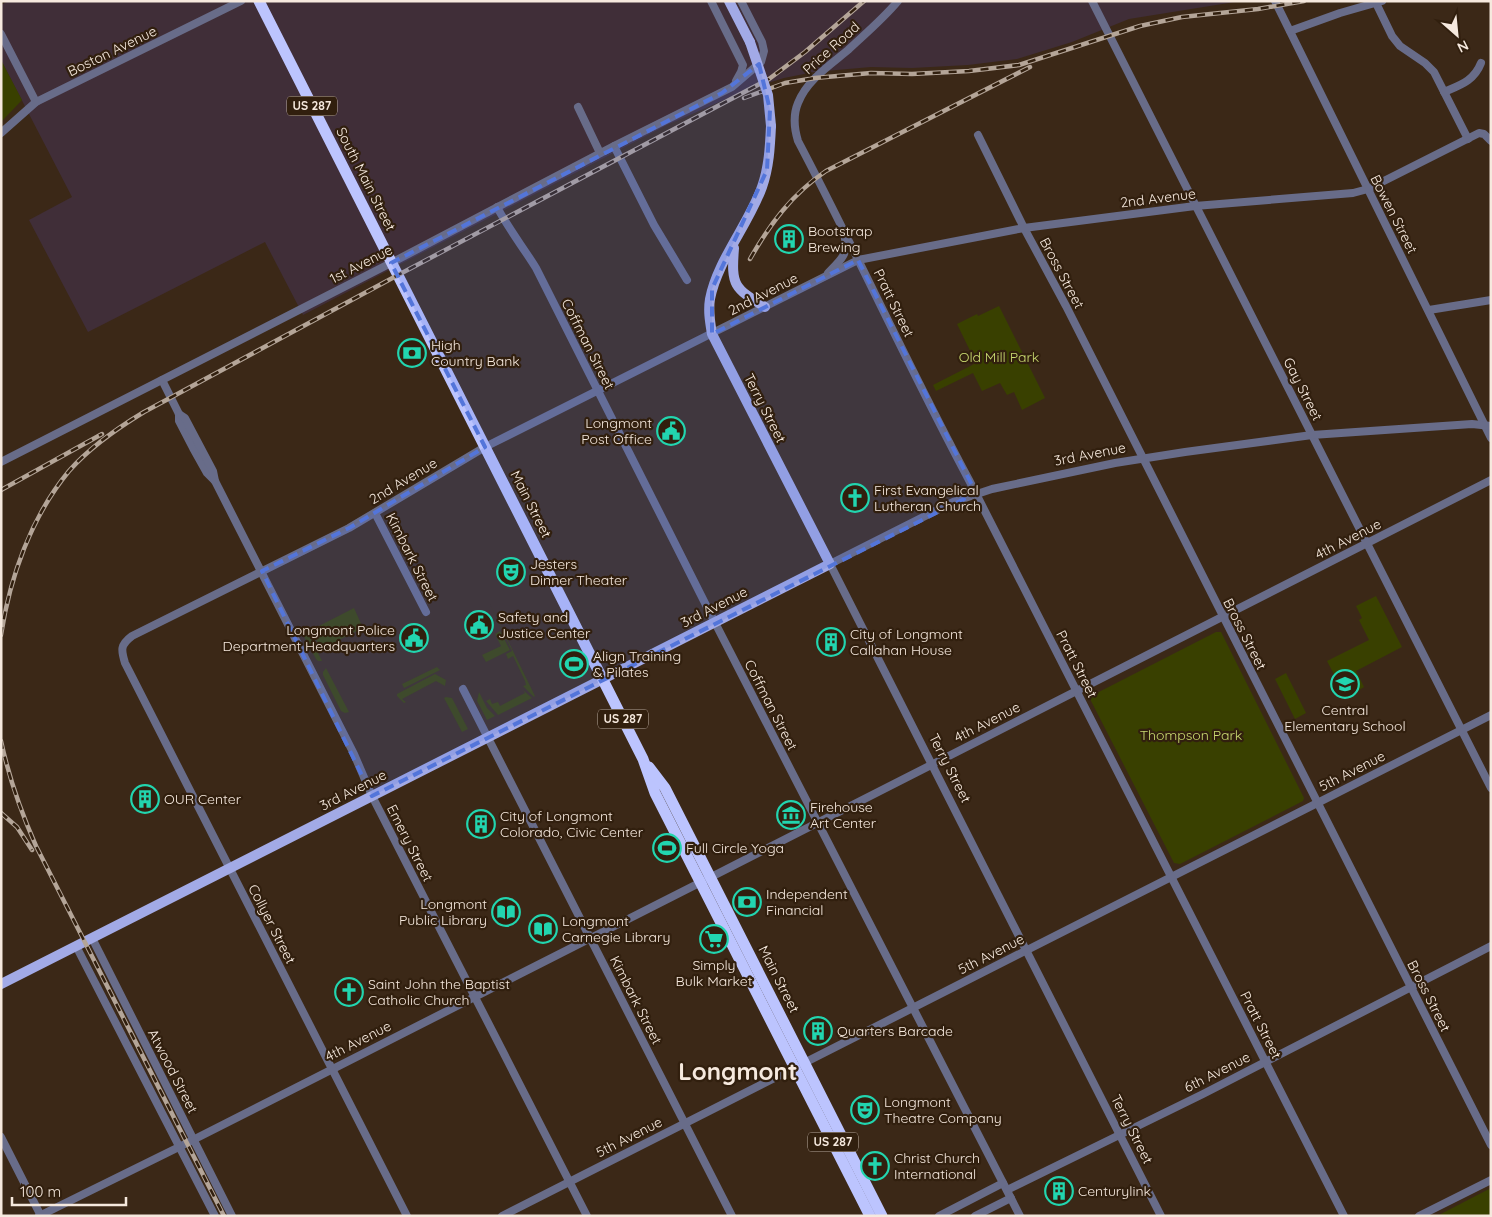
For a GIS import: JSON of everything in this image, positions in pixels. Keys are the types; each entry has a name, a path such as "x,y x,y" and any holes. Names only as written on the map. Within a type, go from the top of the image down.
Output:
{"highway":[{"name":"South Main Street","path":"259,1 391,264"},
{"name":"Main Street","path":"391,264 643,759 665,788 706,880 800,1065 882,1216"},
{"name":"Main Street","path":"800,1065 870,1216"}],"main road":[{"path":"712,334 709,312 712,289 717,275 755,203 767,170 770,152 768,96 756,57 729,1"},
{"path":"734,244 733,276 736,283 744,295 765,307"},
{"name":"Terry Street","path":"712,334 830,564"},
{"name":"3rd Avenue","path":"1,984 830,564"}],"street":[{"name":"Boston Avenue","path":"1,133 36,102 241,1"},
{"path":"711,1 742,65 741,72 732,87"},
{"name":"1st Avenue","path":"1,462 391,264 600,153 732,87 761,62 764,51 762,42 741,1"},
{"name":"Price Road","path":"794,122 798,102 810,84 868,32 898,1"},
{"name":"Gay Street","path":"1092,1 1491,788"},
{"name":"Bowen Street","path":"1275,1 1487,425 1491,438"},
{"path":"1290,31 1340,13 1379,2 1392,36 1400,46 1425,63 1434,72 1468,139 1484,134 1491,141"},
{"path":"1,34 36,102"},
{"path":"1444,92 1470,80 1477,72 1481,63"},
{"path":"578,107 600,153"},
{"name":"Pratt Street","path":"794,122 798,140 888,318 926,400 976,493 1344,1216"},
{"name":"Bross Street","path":"978,135 1491,1145"},
{"name":"2nd Avenue","path":"125,641 375,513 485,447 858,260 1024,228 1196,206 1353,193 1368,189 1468,139"},
{"path":"614,146 654,225 687,280"},
{"name":"Coffman Street","path":"497,207 536,268 715,623 1020,1216"},
{"path":"823,278 840,262 845,254 846,246 841,224"},
{"path":"1429,310 1491,300"},
{"name":"Emery Street","path":"162,380 179,414 179,421 207,474 215,481 262,572 325,700 354,754 372,796 587,1216"},
{"name":"3rd Avenue","path":"830,564 953,502 976,493 1142,458 1312,435 1472,424 1487,425"},
{"name":"4th Avenue","path":"40,1216 706,880 1491,480"},
{"name":"Kimbark Street","path":"375,513 426,612"},
{"name":"Terry Street","path":"830,564 1161,1216"},
{"name":"Collyer Street","path":"125,641 122,652 125,663 407,1216"},
{"name":"Kimbark Street","path":"463,689 732,1216"},
{"name":"5th Avenue","path":"502,1216 1491,715"},
{"name":"Atwood Street","path":"92,938 232,1216"},
{"name":"Atwood Street","path":"76,946 215,1216"},
{"name":"6th Avenue","path":"939,1216 1007,1190 1120,1135 1491,946"},
{"path":"1,1138 40,1216"},
{"path":"1419,1216 1491,1180"},
{"name":"6th Avenue","path":"975,1216 1007,1190"}],"highlighted area":[{"path":"759,64 770,110 767,170 712,289 712,334 858,260 976,493 372,796 262,571 349,528 485,447 391,263 722,93"}],"shaded area":[{"path":"8,1 1241,1 1129,19 1072,42 1017,59 968,65 912,68 871,67 814,72 784,78 751,88 667,125 303,315 265,242 88,332 29,220 72,197 1,60 1,5"}],"green space":[{"path":"1,60 22,100 1,122"},
{"name":"Old Mill Park","path":"999,306 1045,398 1022,410 1014,392 1007,395 1000,383 982,391 973,373 936,391 933,385 976,363 957,324"},
{"path":"1376,596 1402,647 1356,671 1364,687 1356,692 1350,681 1340,686 1327,661 1369,640 1359,620 1362,618 1356,606"},
{"path":"490,604 534,697 523,686 526,685 525,681 513,656 508,659 506,654 512,651"},
{"path":"354,608 363,628 321,649 311,630"},
{"path":"500,631 510,650 486,662 482,655 501,646 495,634"},
{"name":"Thompson Park","path":"1216,632 1221,632 1304,798 1303,801 1180,864 1174,863 1089,697"},
{"path":"308,633 322,661 316,659 303,635"},
{"path":"437,667 440,670 404,688 402,684"},
{"path":"326,668 349,712 341,711 323,675"},
{"path":"1286,673 1306,713 1295,719 1275,679"},
{"path":"435,674 446,680 445,686 436,681 402,699 406,702 404,703 397,696 397,694"},
{"path":"523,690 532,698 498,715 486,701 490,699 492,704 498,702 500,706 525,693"},
{"path":"479,692 487,708 495,716 487,720 477,701"},
{"path":"444,698 452,698 468,729 462,732"},
{"path":"1491,1188 1491,1216 1437,1216"}],"railway":[{"path":"1,635 16,570 33,528 44,508 69,471 86,454 123,425 398,275 769,79 805,52 864,1"},
{"path":"744,98 785,83 815,78 871,73 912,74 969,71 1019,65 1140,26 1182,17 1258,9 1304,1"},
{"path":"750,259 783,210 826,171 1030,67"},
{"path":"1,490 102,434"},
{"path":"1,741 16,795 36,846 224,1216"},
{"path":"1,813 17,827 32,850"}],"place":[{"name":"Bootstrap Brewing","path":"789,239"},
{"name":"High Country Bank","path":"412,353"},
{"name":"Longmont Post Office","path":"671,431"},
{"name":"First Evangelical Lutheran Church","path":"855,498"},
{"name":"Jesters Dinner Theater","path":"511,572"},
{"name":"Safety and Justice Center","path":"479,625"},
{"name":"Longmont Police Department Headquarters","path":"414,638"},
{"name":"City of Longmont Callahan House","path":"831,642"},
{"name":"Align Training & Pilates","path":"574,664"},
{"name":"Central Elementary School","path":"1345,684"},
{"name":"OUR Center","path":"145,799"},
{"name":"Firehouse Art Center","path":"791,815"},
{"name":"City of Longmont Colorado, Civic Center","path":"481,824"},
{"name":"Full Circle Yoga","path":"667,848"},
{"name":"Independent Financial","path":"747,902"},
{"name":"Longmont Public Library","path":"506,912"},
{"name":"Longmont Carnegie Library","path":"543,929"},
{"name":"Simply Bulk Market","path":"714,939"},
{"name":"Saint John the Baptist Catholic Church","path":"349,992"},
{"name":"Quarters Barcade","path":"818,1031"},
{"name":"Longmont Theatre Company","path":"865,1110"},
{"name":"Christ Church International","path":"875,1166"},
{"name":"Centurylink","path":"1059,1191"}],"district":[{"name":"Longmont","path":"738,1072"}]}
